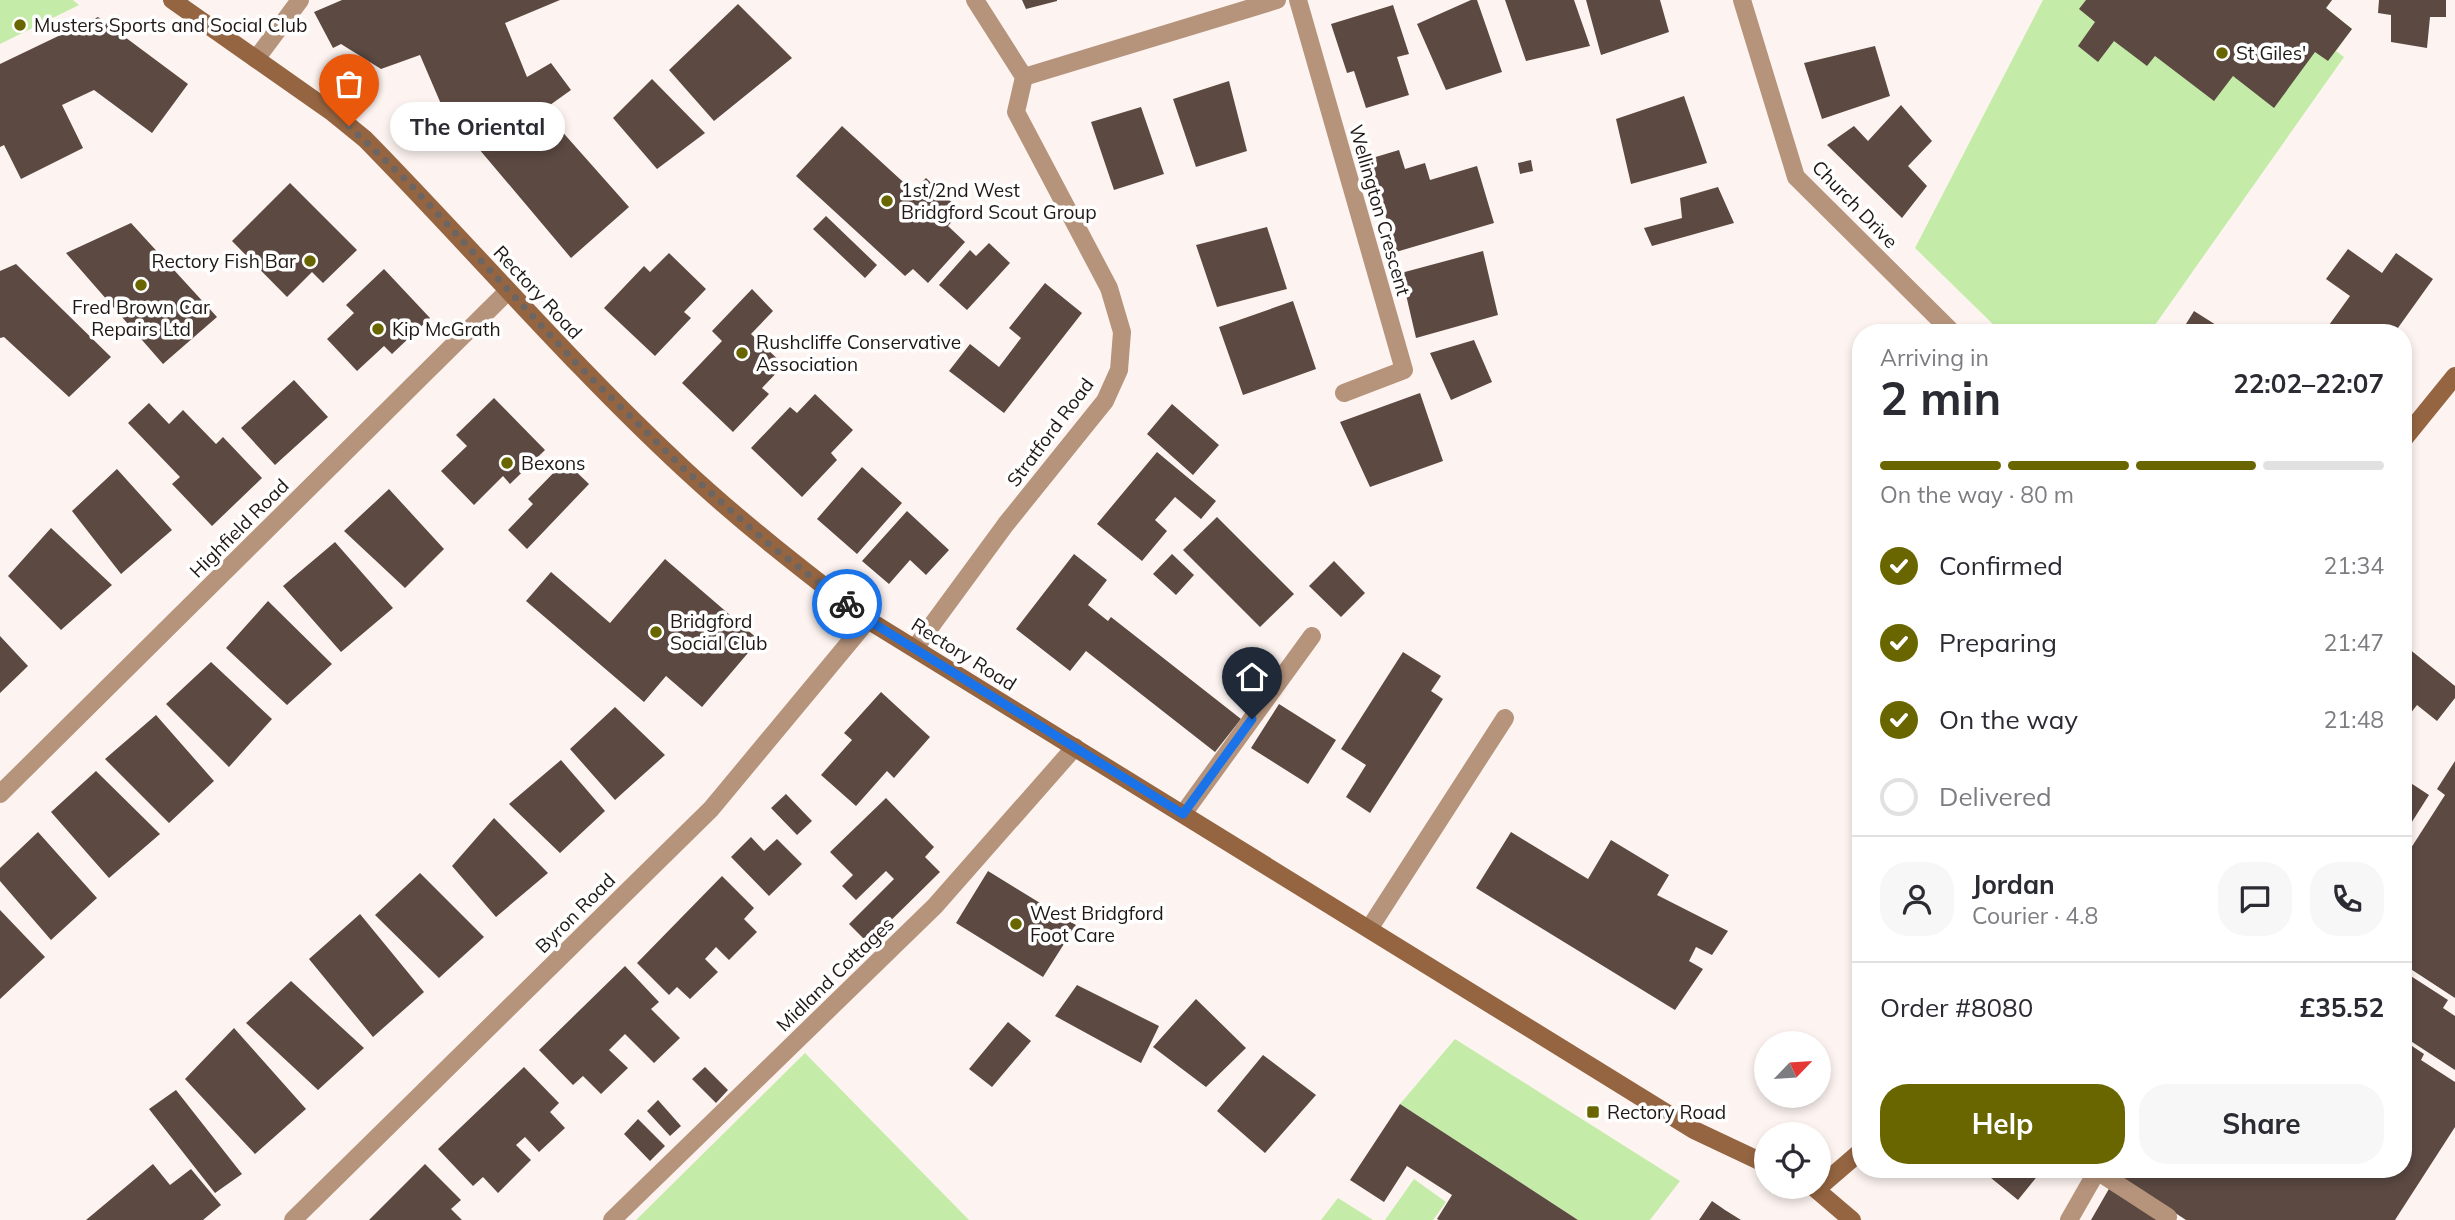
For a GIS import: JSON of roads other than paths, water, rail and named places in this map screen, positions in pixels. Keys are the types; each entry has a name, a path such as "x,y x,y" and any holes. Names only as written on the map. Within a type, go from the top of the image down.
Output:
{"street":[{"name":"Rectory Road","path":"172,0 334,113 365,139 576,363 683,468 771,546 868,620 1694,1130 1754,1158"},
{"path":"256,59 300,0"},
{"path":"975,0 1024,78 1277,0"},
{"name":"Wellington Crescent","path":"1298,0 1404,370 1344,393"},
{"name":"Church Drive","path":"1742,0 1796,177 1944,324"},
{"name":"Stratford Road","path":"915,648 1006,524 1105,401 1119,369 1122,332 1109,288 1016,112 1024,78"},
{"name":"Highfield Road","path":"0,794 508,291"},
{"path":"2412,429 2455,376"},
{"name":"Byron Road","path":"293,1220 711,809 868,620"},
{"path":"1183,814 1312,636"},
{"path":"1369,929 1505,718"},
{"name":"Midland Cottages","path":"612,1220 936,906 1075,747"},
{"path":"1831,1175 1852,1158"},
{"path":"2069,1220 2093,1178"},
{"path":"2108,1178 2168,1217"},
{"path":"1828,1199 1852,1220"}],"place":[{"name":"Musters Sports and Social Club","path":"20,25"},
{"name":"St Giles'","path":"2222,53"},
{"name":"The Oriental","path":"349,126"},
{"name":"1st/2nd West Bridgford Scout Group","path":"887,201"},
{"name":"Rectory Fish Bar","path":"310,261"},
{"name":"Fred Brown Car Repairs Ltd","path":"141,285"},
{"name":"Kip McGrath","path":"378,329"},
{"name":"Rushcliffe Conservative Association","path":"742,353"},
{"name":"Bexons","path":"507,463"},
{"name":"Bridgford Social Club","path":"656,632"},
{"name":"West Bridgford Foot Care","path":"1016,924"},
{"name":"Rectory Road","path":"1593,1112"}]}
